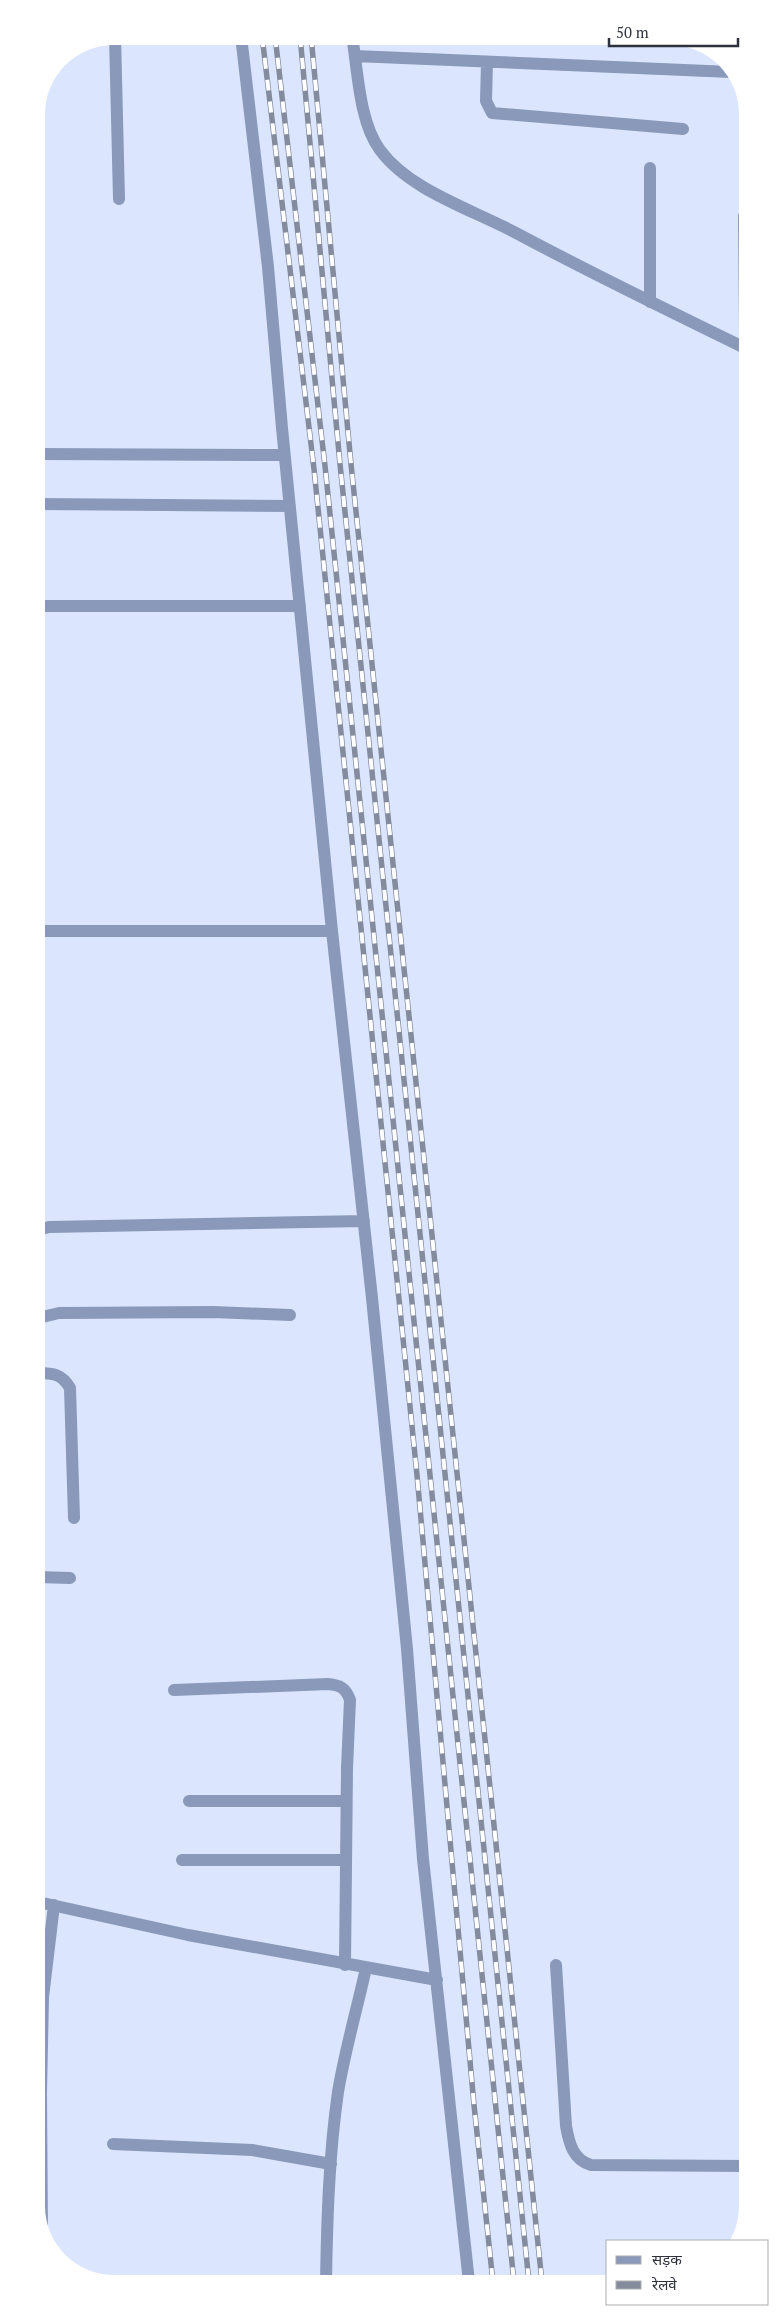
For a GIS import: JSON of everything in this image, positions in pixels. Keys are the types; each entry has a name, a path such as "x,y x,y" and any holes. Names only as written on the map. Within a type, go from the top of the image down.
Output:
{"street":[{"path":"116,45 119,199"},
{"path":"242,45 268,267 284,454 407,1649 423,1859 468,2275"},
{"path":"353,45 363,108 370,132 379,149 395,167 441,196 650,302 739,345"},
{"path":"355,56 724,72"},
{"path":"486,62 486,101 492,113 683,129"},
{"path":"650,168 650,302"},
{"path":"45,454 284,454"},
{"path":"45,504 290,506"},
{"path":"45,606 300,606"},
{"path":"45,931 332,931"},
{"path":"45,1228 364,1221"},
{"path":"45,1316 78,1313 213,1312 290,1315"},
{"path":"45,1374 59,1375 66,1380 70,1388 74,1518"},
{"path":"45,1577 70,1578"},
{"path":"174,1690 328,1684 348,1692 350,1700 346,1801 344,1965"},
{"path":"189,1801 346,1801"},
{"path":"182,1860 346,1860"},
{"path":"45,1903 188,1935 344,1965 437,1980"},
{"path":"45,1980 54,1905"},
{"path":"556,1965 566,2126 569,2141 578,2158 584,2163 591,2165 739,2166"},
{"path":"326,2275 327,2210 339,2090 366,1968"},
{"path":"113,2144 252,2150 331,2164"}],"railway":[{"path":"263,45 314,469 417,1475 474,2105 492,2275"},
{"path":"276,45 325,466 513,2275"},
{"path":"301,45 340,464 528,2275"},
{"path":"312,45 351,464 541,2275"}]}
